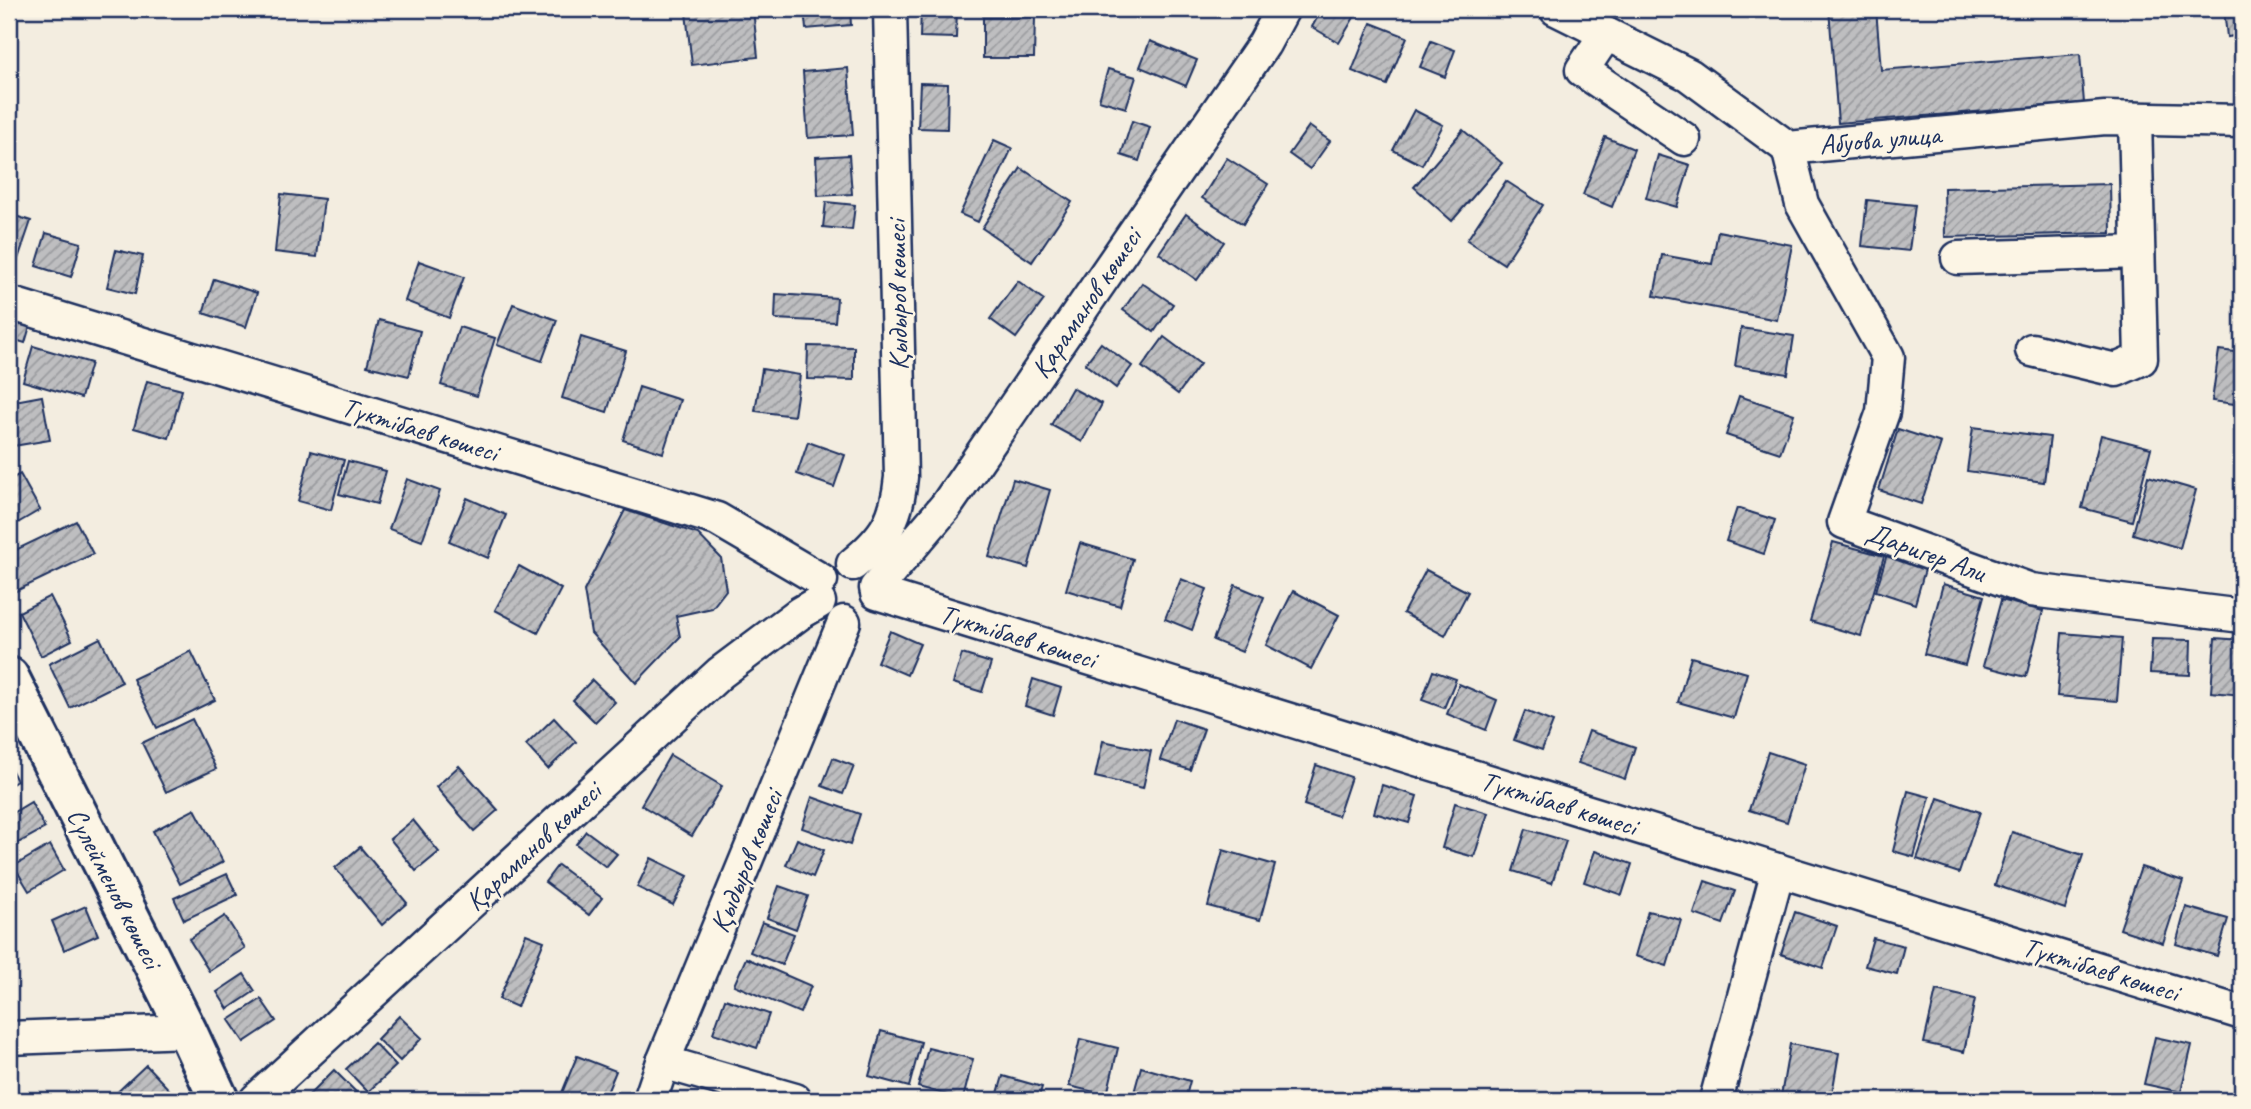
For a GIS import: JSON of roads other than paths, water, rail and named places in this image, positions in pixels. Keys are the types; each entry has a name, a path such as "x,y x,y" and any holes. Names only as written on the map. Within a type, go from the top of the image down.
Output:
{"main road":[{"name":"Сүлейменов көшесі","path":"9,677 219,1100"}],"street":[{"name":"Қыдыров көшесі","path":"853,564 874,547 890,526 898,504 901,477 890,9"},
{"name":"Қараманов көшесі","path":"876,590 946,506 1264,44 1283,9"},
{"name":"Абуова улица","path":"1556,9 1689,75 1788,148 2105,118 2242,121"},
{"path":"1606,34 1582,69 1684,139"},
{"path":"2032,350 2116,370 2141,359 2135,119"},
{"name":"Даригер Али","path":"1788,148 1802,204 1888,357 1883,412 1844,522 2031,590 2242,616"},
{"path":"1958,258 2138,252"},
{"name":"Түктібаев көшесі","path":"9,303 717,519 820,591"},
{"path":"901,477 908,491 920,501 946,506"},
{"path":"853,564 864,568 872,577 876,590 870,611 854,622 844,622 825,612 820,591 834,567 853,564"},
{"name":"Түктібаев көшесі","path":"876,590 2242,1013"},
{"name":"Қараманов көшесі","path":"256,1100 720,673 800,613 820,591"},
{"name":"Қыдыров көшесі","path":"650,1100 663,1062 844,622"},
{"path":"1716,1100 1778,870"},
{"path":"9,1038 187,1031"},
{"path":"663,1062 794,1100"}]}
